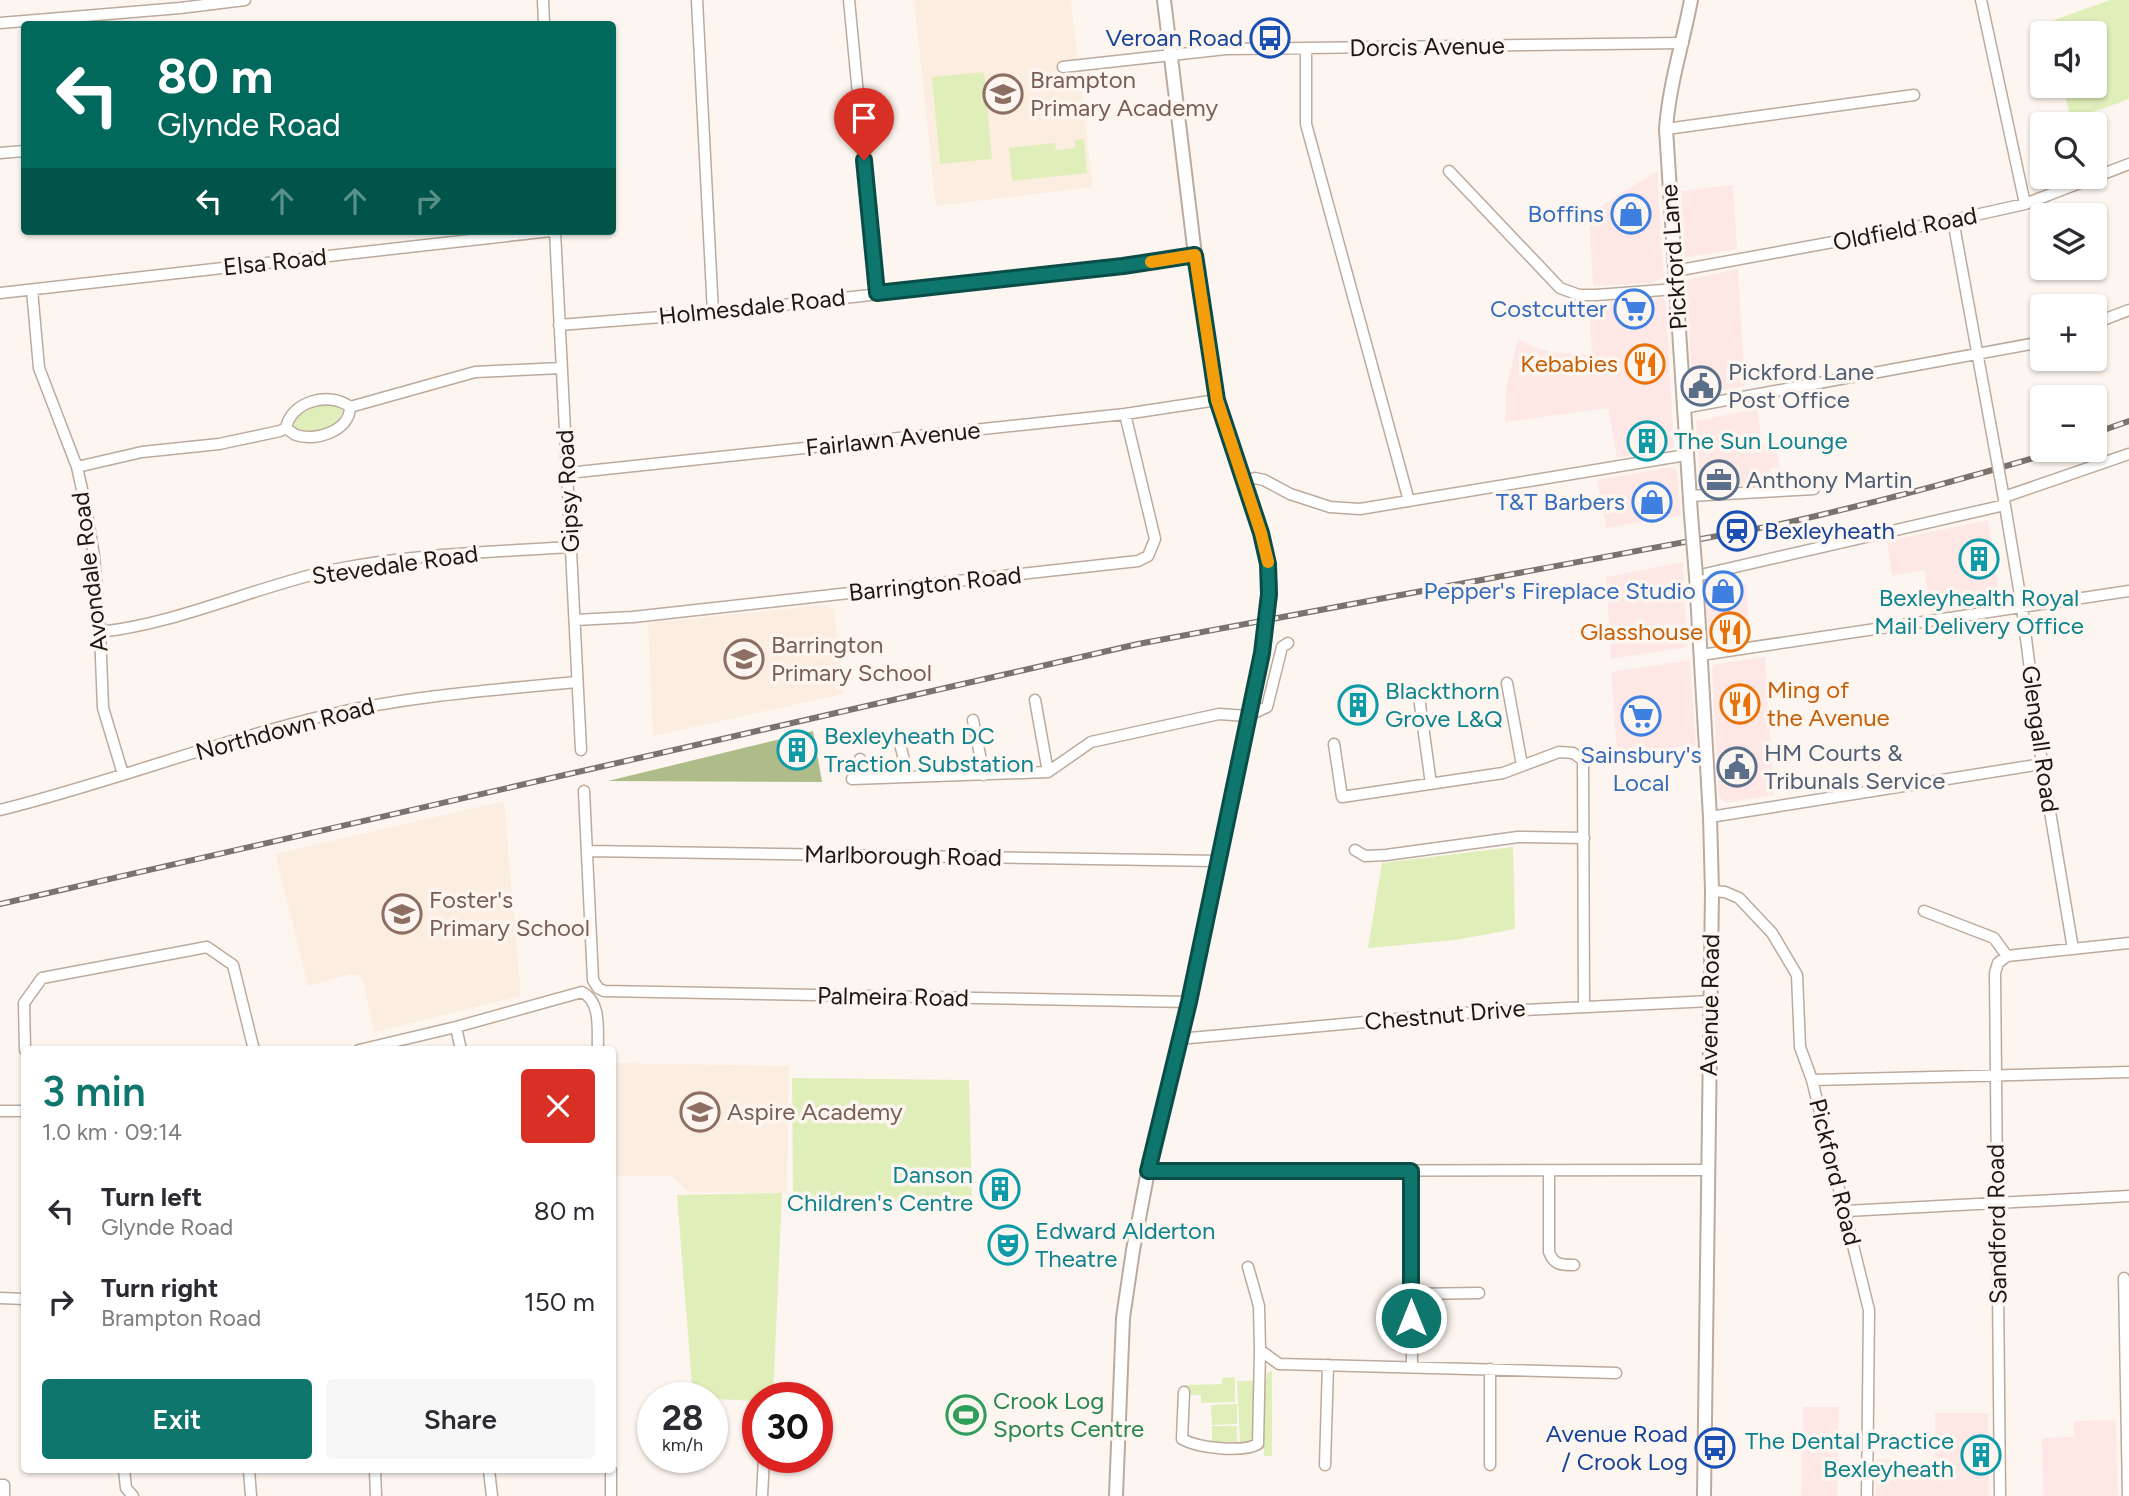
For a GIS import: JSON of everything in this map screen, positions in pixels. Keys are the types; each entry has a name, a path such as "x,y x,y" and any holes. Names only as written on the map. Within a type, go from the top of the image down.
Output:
{"street":[{"path":"26,21 180,9 245,0"},
{"path":"543,0 544,21"},
{"path":"697,0 713,313"},
{"path":"849,0 877,293"},
{"path":"1116,1496 1123,1318 1148,1171 1189,1002 1262,653 1269,594 1266,554 1217,400 1195,255 1164,0"},
{"name":"Pickford Lane","path":"1690,0 1683,43 1668,100 1666,129 1691,516"},
{"path":"1981,0 2025,205"},
{"path":"0,23 21,21"},
{"name":"Dorcis Avenue","path":"1063,67 1226,49 1683,43"},
{"path":"1306,49 1306,124 1409,501"},
{"path":"1666,129 1914,95"},
{"path":"0,153 21,150"},
{"name":"Oldfield Road","path":"1675,271 2025,205 2129,164"},
{"path":"1450,171 1560,288 1579,295 1676,289"},
{"name":"Glengall Road","path":"1953,220 2022,607 2042,764 2073,949"},
{"name":"Elsa Road","path":"0,293 518,235"},
{"name":"Gipsy Road","path":"553,235 581,750"},
{"name":"Holmesdale Road","path":"559,325 713,313 1123,266 1195,255"},
{"name":"Avondale Road","path":"32,290 39,368 77,467 86,507 94,556 103,708 123,774"},
{"path":"2107,318 2129,310"},
{"path":"1683,408 2030,344"},
{"path":"286,428 287,422 298,410 314,400 336,400 350,407 475,372 561,368"},
{"name":"Fairlawn Avenue","path":"568,473 1125,414 1217,400"},
{"path":"286,428 295,435 330,433 342,424 350,413 350,407"},
{"name":"Barrington Road","path":"575,620 633,617 1138,561 1148,556 1155,539 1125,414"},
{"path":"77,467 142,452 251,438 286,428"},
{"path":"1696,576 2003,497 2129,454"},
{"path":"1243,482 1255,478 1264,480 1290,494 1330,508 1360,509 1686,455"},
{"path":"1689,496 1814,489"},
{"name":"Avenue Road","path":"1691,516 1701,655 1712,891 1704,1496"},
{"name":"Stevedale Road","path":"100,632 120,630 201,609 297,579 376,562 571,547"},
{"path":"1701,655 2129,591"},
{"path":"852,779 1048,772 1091,742 1219,713 1247,716 1267,707 1282,647 1288,643"},
{"name":"Northdown Road","path":"0,810 49,798 247,736 357,709 395,701 577,682"},
{"path":"1507,683 1522,765"},
{"path":"1419,698 1431,783"},
{"path":"1035,700 1048,772"},
{"path":"973,720 985,775"},
{"path":"898,734 908,777"},
{"path":"1334,744 1342,797 1503,773 1559,752 1573,753 1583,760 1584,1005"},
{"path":"860,760 866,778"},
{"path":"1710,817 2042,764"},
{"path":"584,791 587,851"},
{"path":"1355,850 1365,856 1387,855 1518,837 1584,838"},
{"name":"Marlborough Road","path":"587,851 1218,861"},
{"name":"Palmeira Road","path":"587,851 593,980 598,988 609,992 1189,1002"},
{"name":"Pickford Road","path":"1712,891 1726,892 1739,898 1772,933 1797,975 1800,1047 1812,1080 1869,1310 1867,1496"},
{"path":"1924,911 1994,938 2007,956 2129,943"},
{"path":"25,1046 24,1003 42,978 207,947 233,965 253,1046"},
{"name":"Sandford Road","path":"2000,1496 1995,973 1998,963 2007,956"},
{"path":"376,1046 582,992 589,996 596,1008 598,1046"},
{"name":"Chestnut Drive","path":"1181,1035 1189,1038 1462,1013 1584,1005 1711,1001"},
{"path":"456,1027 460,1046"},
{"path":"1812,1080 2129,1072"},
{"path":"0,1111 21,1111"},
{"path":"1148,1171 1708,1170"},
{"path":"1411,1171 1412,1366"},
{"path":"1549,1171 1549,1252 1552,1260 1559,1265 1574,1265"},
{"path":"1846,1211 2129,1196"},
{"path":"1184,1392 1182,1439 1194,1446 1250,1449 1258,1444 1259,1306 1248,1267"},
{"path":"2124,1279 2128,1496"},
{"path":"1411,1294 1479,1293"},
{"path":"0,1298 21,1298"},
{"path":"1260,1350 1279,1364 1616,1373"},
{"path":"1325,1465 1328,1365"},
{"path":"1490,1368 1490,1465"},
{"path":"124,1473 126,1488 133,1496"},
{"path":"249,1473 251,1496"},
{"path":"375,1473 376,1496"},
{"path":"489,1473 492,1496"},
{"path":"611,1473 611,1496"},
{"path":"762,1496 763,1473"},
{"path":"0,1485 4,1485 4,1496"}],"shaded area":[{"name":"Brampton Primary Academy","path":"914,0 1071,0 1093,187 936,206"},
{"path":"1657,171 1664,277 1652,283 1593,286 1589,214"},
{"path":"1733,185 1737,249 1685,258 1681,191"},
{"path":"1738,269 1745,386 1693,396 1686,280"},
{"path":"1663,298 1666,301 1674,446 1617,458 1608,408 1505,422 1506,389 1517,342 1520,340 1551,352 1592,355 1589,303"},
{"path":"1757,409 1763,446 1775,444 1780,467 1771,468 1760,488 1701,490 1696,421"},
{"path":"1672,467 1677,471 1681,516 1606,528 1597,480"},
{"path":"1988,520 2001,602 1931,613 1924,570 1892,576 1887,541"},
{"path":"1683,562 1687,647 1611,659 1606,577"},
{"path":"1746,583 1750,638 1711,641 1705,590"},
{"name":"Barrington Primary School","path":"823,605 834,609 843,694 653,736 648,623"},
{"path":"1765,657 1774,795 1726,803 1719,797 1712,668 1715,664"},
{"path":"1690,660 1696,745 1617,753 1611,672"},
{"name":"Foster's Primary School","path":"504,801 521,996 374,1032 360,976 351,974 308,986 275,854"},
{"name":"Aspire Academy","path":"616,1063 789,1066 787,1193 689,1192 672,1176 616,1176"},
{"path":"1803,1407 1839,1407 1837,1496 1801,1496"},
{"path":"1935,1413 1988,1413 1989,1496 1876,1496 1877,1459 1893,1460 1894,1468 1935,1467"},
{"path":"2116,1420 2118,1496 2043,1496 2042,1438 2074,1437 2074,1421"}],"green space":[{"path":"2110,0 2129,0 2129,99 2093,112 2069,112 2066,98 2107,98 2107,21 2052,21"},
{"path":"984,72 992,159 940,164 932,77"},
{"path":"1084,139 1087,173 1012,181 1009,148 1055,143 1056,150 1075,148 1075,140"},
{"path":"327,404 343,411 335,423 323,430 309,432 295,428 294,420 301,413"},
{"path":"813,731 822,782 608,781"},
{"path":"1513,847 1515,929 1456,940 1368,948 1382,863"},
{"path":"792,1078 969,1080 972,1203 793,1199"},
{"path":"782,1193 774,1382 742,1382 742,1400 728,1400 728,1382 692,1382 677,1195"},
{"path":"1272,1371 1272,1456 1264,1456 1263,1381 1266,1381 1267,1373"},
{"path":"1235,1377 1235,1402 1201,1403 1201,1395 1191,1395 1190,1389 1183,1389 1183,1385 1222,1384 1222,1378"},
{"path":"1237,1381 1254,1381 1255,1435 1247,1443 1240,1443"},
{"path":"1237,1404 1237,1424 1212,1425 1211,1405"},
{"path":"1212,1426 1237,1426 1237,1442 1212,1443"}],"railway":[{"path":"2107,429 2129,421"},
{"path":"0,904 1138,644 1781,524 1921,490 2030,459"}],"slow traffic":[{"path":"1151,262 1195,255 1217,400 1268,562"}],"place":[{"name":"Veroan Road","path":"1270,38"},
{"name":"Brampton Primary Academy","path":"1003,94"},
{"name":"Boffins","path":"1631,214"},
{"name":"Costcutter","path":"1634,309"},
{"name":"Kebabies","path":"1645,364"},
{"name":"Pickford Lane Post Office","path":"1701,386"},
{"name":"The Sun Lounge","path":"1647,441"},
{"name":"Anthony Martin","path":"1719,480"},
{"name":"T&T Barbers","path":"1652,502"},
{"name":"Bexleyheath","path":"1737,531"},
{"name":"Bexleyhealth Royal Mail Delivery Office","path":"1979,559"},
{"name":"Pepper's Fireplace Studio","path":"1723,591"},
{"name":"Glasshouse","path":"1730,632"},
{"name":"Barrington Primary School","path":"744,659"},
{"name":"Ming of the Avenue","path":"1740,704"},
{"name":"Blackthorn Grove L&Q","path":"1358,705"},
{"name":"Sainsbury's Local","path":"1641,716"},
{"name":"Bexleyheath DC Traction Substation","path":"797,750"},
{"name":"HM Courts & Tribunals Service","path":"1737,767"},
{"name":"Foster's Primary School","path":"402,914"},
{"name":"Aspire Academy","path":"700,1112"},
{"name":"Danson Children's Centre","path":"1000,1189"},
{"name":"Edward Alderton Theatre","path":"1008,1245"},
{"name":"Crook Log Sports Centre","path":"966,1415"},
{"name":"Avenue Road / Crook Log","path":"1715,1448"},
{"name":"The Dental Practice Bexleyheath","path":"1981,1455"}],"route":[{"path":"864,160 877,293 1123,266 1195,255 1217,400 1261,533 1268,564 1269,594 1262,653 1189,1002 1148,1171 1411,1171 1411,1318"}]}
